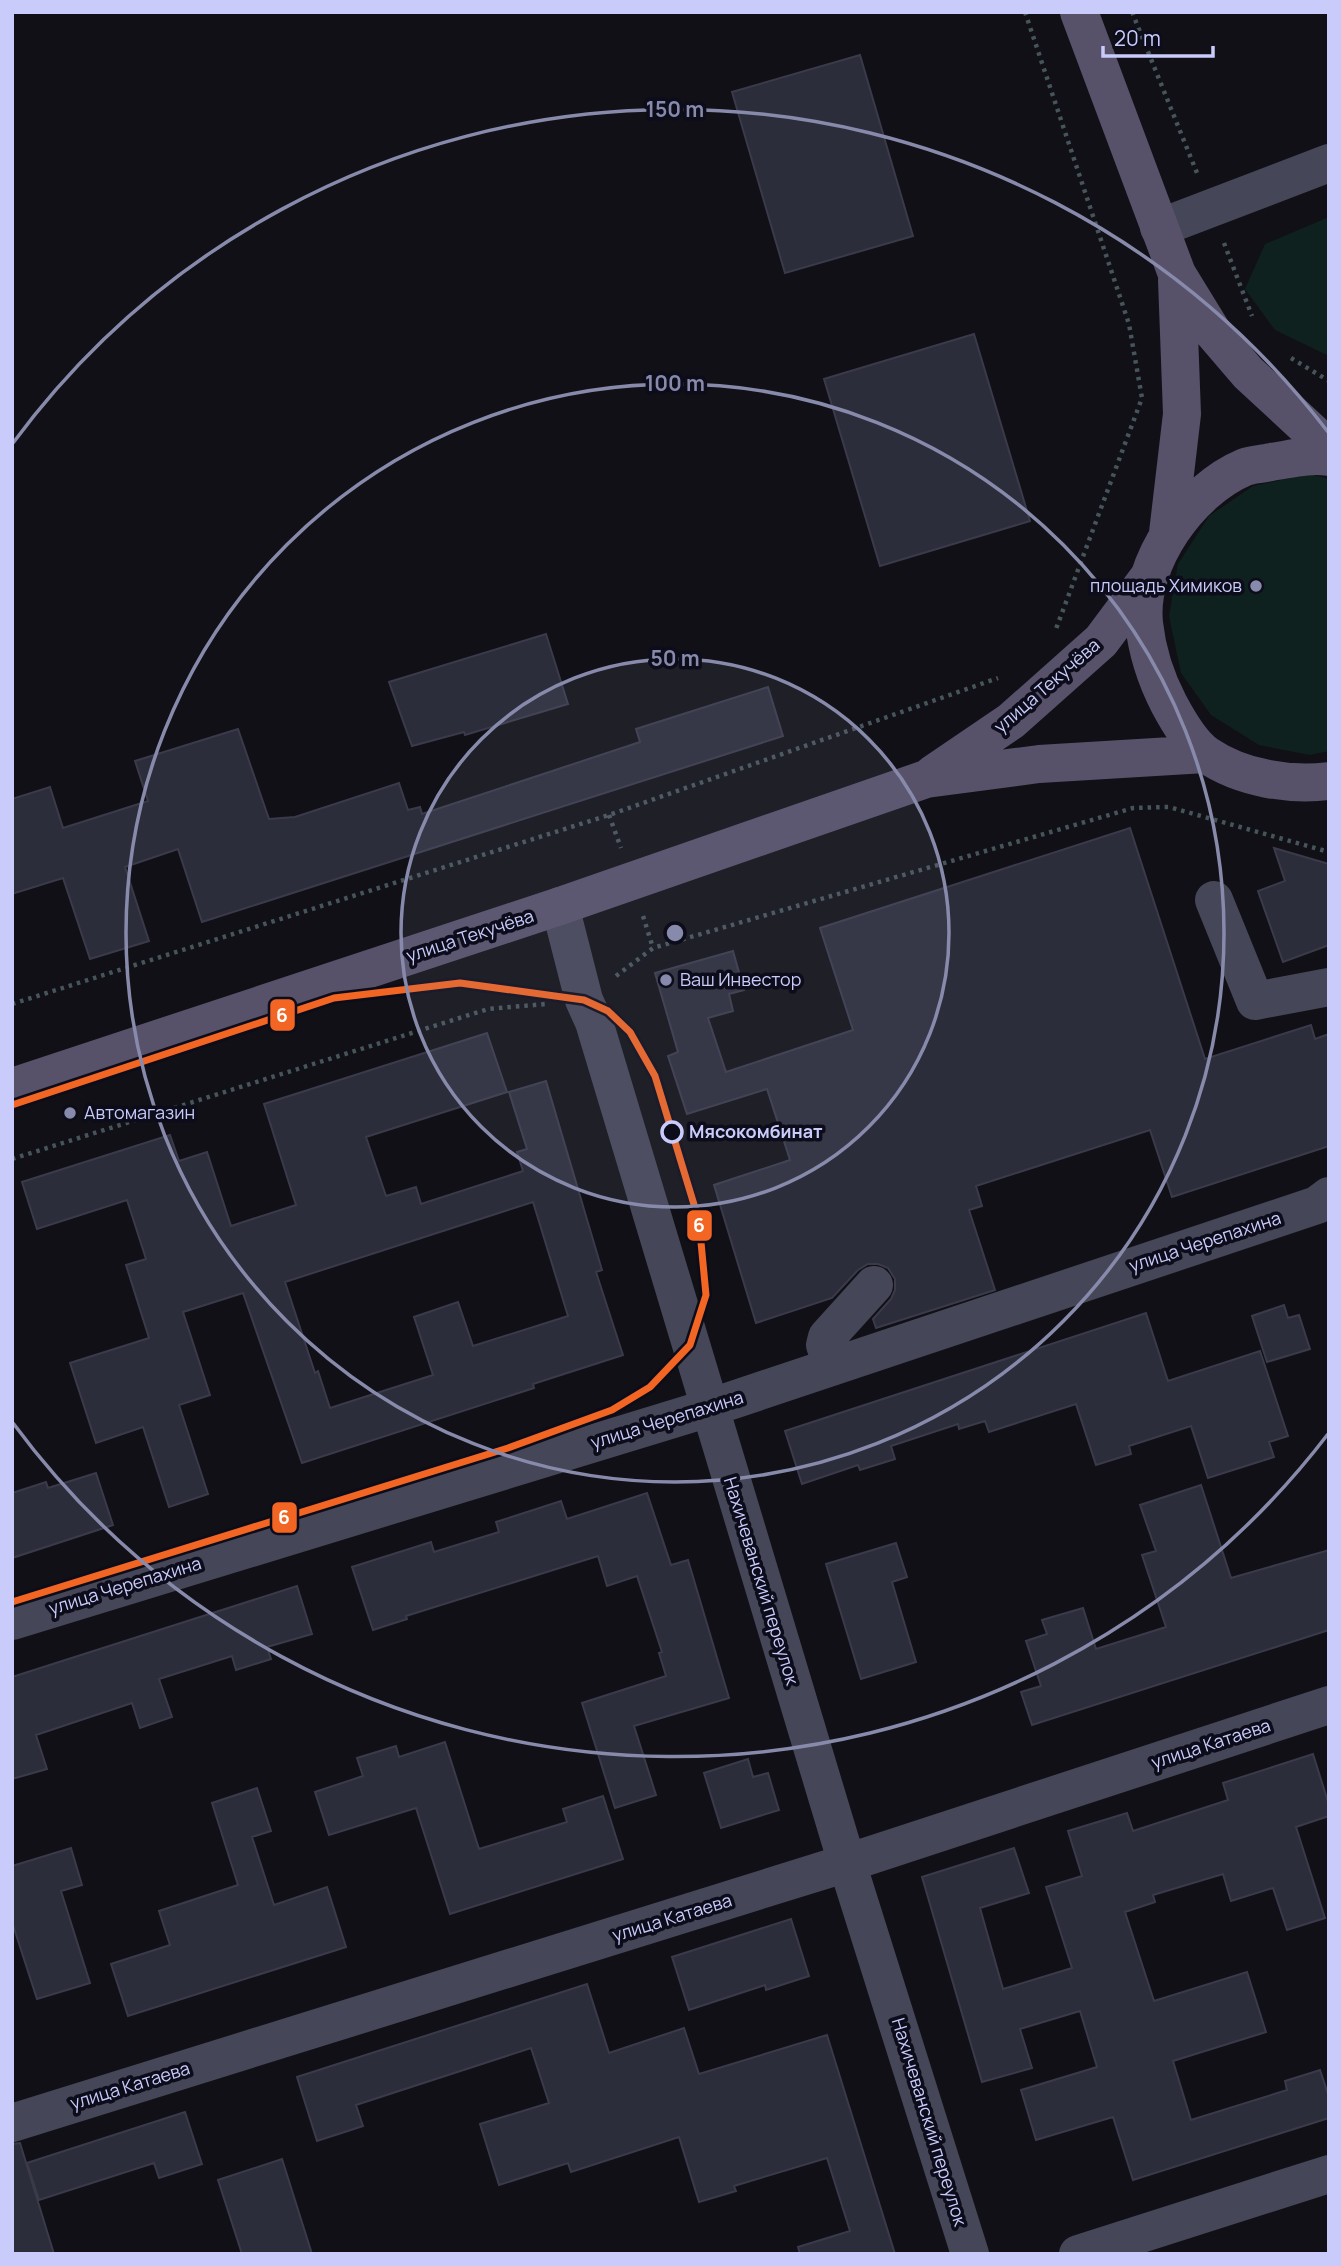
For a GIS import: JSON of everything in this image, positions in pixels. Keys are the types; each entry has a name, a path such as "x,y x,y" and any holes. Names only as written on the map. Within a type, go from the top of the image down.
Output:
{"main road":[{"path":"1079,12 1177,274 1212,331 1248,373 1329,448"},
{"path":"1177,274 1182,414 1168,533 1150,575 1144,621 1157,680 1175,715 1205,754 1260,777 1320,788"},
{"path":"1168,533 1205,491 1246,467 1315,455 1329,457"},
{"name":"улица Текучёва","path":"926,779 1011,721 1101,642 1150,575"},
{"name":"улица Текучёва","path":"12,1087 560,906 926,779 1039,764 1205,754"}],"street":[{"path":"1159,228 1329,163"},
{"path":"1214,900 1255,1001 1329,987"},
{"name":"Нахичеванский переулок","path":"560,906 584,1000 594,1022 847,1863 970,2254"},
{"name":"улица Черепахина","path":"12,1621 709,1408 1323,1200"},
{"path":"832,1366 825,1345 827,1337 874,1285"},
{"name":"улица Катаева","path":"12,2123 847,1863 1329,1706"},
{"path":"1078,2254 1329,2174"}],"path":[{"path":"1025,12 1129,324 1142,398 1055,632"},
{"path":"12,1004 609,815 1011,674"},
{"path":"12,1159 488,1009 584,1000 653,948 1132,808 1170,807 1329,852"}],"green space":[{"path":"1329,217 1329,356 1275,330 1245,289 1265,244"},
{"path":"1310,474 1329,479 1329,751 1310,755 1259,745 1211,715 1181,673 1169,616 1178,564 1209,516 1253,486"}],"building":[{"path":"860,55 913,236 785,273 732,92"},
{"path":"974,334 1030,521 880,566 824,379"},
{"path":"546,634 568,704 465,735 464,732 412,746 389,682"},
{"path":"768,687 783,736 202,922 178,849 125,867 149,941 90,959 63,878 12,894 12,799 50,787 63,828 148,801 135,761 238,729 269,819 295,817 399,783 408,810 420,807 422,814 640,742 636,729"},
{"path":"1130,828 1205,1059 1311,1025 1315,1039 1329,1034 1329,1146 1172,1197 1150,1130 976,1186 982,1206 969,1210 995,1290 876,1328 873,1319 891,1299 895,1290 895,1279 888,1268 868,1264 858,1270 832,1298 756,1323 714,1185 790,1160 767,1089 687,1114 668,1056 678,1052 655,973 733,951 744,990 729,994 733,1011 708,1018 726,1072 853,1030 820,928"},
{"path":"1274,848 1329,864 1329,945 1283,962 1258,891 1285,881"},
{"path":"487,1033 507,1092 366,1137 386,1196 416,1187 421,1204 523,1171 517,1152 527,1149 509,1092 546,1081 602,1270 596,1272 623,1355 533,1384 534,1388 302,1463 243,1293 183,1312 210,1395 179,1405 208,1494 169,1507 143,1427 96,1443 70,1363 149,1338 126,1265 146,1259 127,1200 37,1229 22,1182 170,1135 179,1161 207,1152 231,1226 296,1205 264,1104","holes":["533,1202 568,1316 473,1346 458,1302 414,1317 433,1375 330,1408 318,1371 315,1373 285,1282"]},
{"path":"1284,1305 1288,1318 1299,1315 1310,1349 1267,1362 1252,1316"},
{"path":"1146,1313 1168,1381 1260,1351 1288,1436 1269,1442 1274,1457 1208,1478 1191,1426 1129,1446 1131,1454 1096,1465 1076,1404 989,1432 985,1421 959,1429 958,1424 891,1446 895,1459 860,1470 858,1465 802,1484 785,1431"},
{"path":"96,1473 113,1525 12,1558 12,1493 46,1482 48,1488"},
{"path":"1201,1485 1231,1578 1329,1550 1329,1630 1032,1725 1021,1692 1041,1686 1026,1641 1047,1634 1042,1620 1083,1608 1096,1649 1166,1627 1142,1555 1156,1551 1140,1505"},
{"path":"647,1493 671,1565 688,1560 729,1698 634,1726 656,1795 615,1808 582,1703 666,1676 659,1653 662,1652 637,1576 607,1586 598,1556 406,1616 407,1619 373,1630 352,1567 431,1542 434,1552 499,1532 496,1522 561,1501 567,1519"},
{"path":"896,1543 907,1577 892,1582 916,1662 861,1679 826,1564"},
{"path":"297,1586 312,1634 267,1647 271,1659 236,1670 232,1656 159,1679 172,1717 140,1728 132,1703 36,1735 47,1769 12,1779 12,1677"},
{"path":"445,1742 479,1849 567,1822 563,1809 603,1796 623,1859 450,1914 416,1808 329,1835 315,1792 363,1776 357,1758 396,1746 399,1757"},
{"path":"1313,1754 1329,1805 1329,1816 1296,1827 1325,1918 1287,1930 1273,1888 1231,1901 1223,1874 1153,1895 1155,1902 1125,1912 1154,2001 1247,1972 1266,2032 1173,2061 1191,2120 1287,2090 1285,2081 1320,2070 1329,2097 1329,2118 1133,2180 1113,2117 1036,2140 1021,2090 1097,2067 1080,2011 1020,2029 1032,2068 982,2082 922,1877 1014,1848 1029,1893 980,1908 1003,1989 1072,1968 1046,1887 1082,1876 1068,1831 1127,1813 1133,1831 1228,1800 1223,1783"},
{"path":"748,1759 753,1777 768,1773 779,1810 721,1828 704,1773"},
{"path":"257,1788 271,1831 252,1837 274,1905 327,1887 346,1947 128,2016 111,1964 170,1945 159,1911 238,1885 212,1803"},
{"path":"71,1848 82,1885 61,1891 90,1983 37,1999 12,1922 12,1866"},
{"path":"791,1919 809,1976 766,1990 765,1985 689,2010 672,1957"},
{"path":"587,1984 609,2053 684,2028 699,2074 827,2035 895,2254 800,2254 798,2247 850,2231 827,2158 734,2186 736,2191 699,2202 679,2137 571,2172 568,2163 499,2185 480,2124 549,2103 531,2048 356,2105 363,2126 317,2141 297,2077"},
{"path":"185,2112 202,2164 159,2178 154,2163 39,2200 27,2163"},
{"path":"20,2143 54,2254 12,2254 12,2144"},
{"path":"282,2159 312,2254 242,2254 218,2180"}],"transit line":[{"name":"6","path":"12,1105 334,998 460,983 584,1000 608,1011 630,1032 655,1076 699,1221 706,1295 690,1345 650,1387 612,1410 508,1448 12,1602"}],"place":[{"name":"площадь Химиков","path":"1256,586"},
{"name":"Ваш Инвестор","path":"666,980"},
{"name":"Автомагазин","path":"70,1113"},
{"name":"Мясокомбинат","path":"672,1132"}]}
